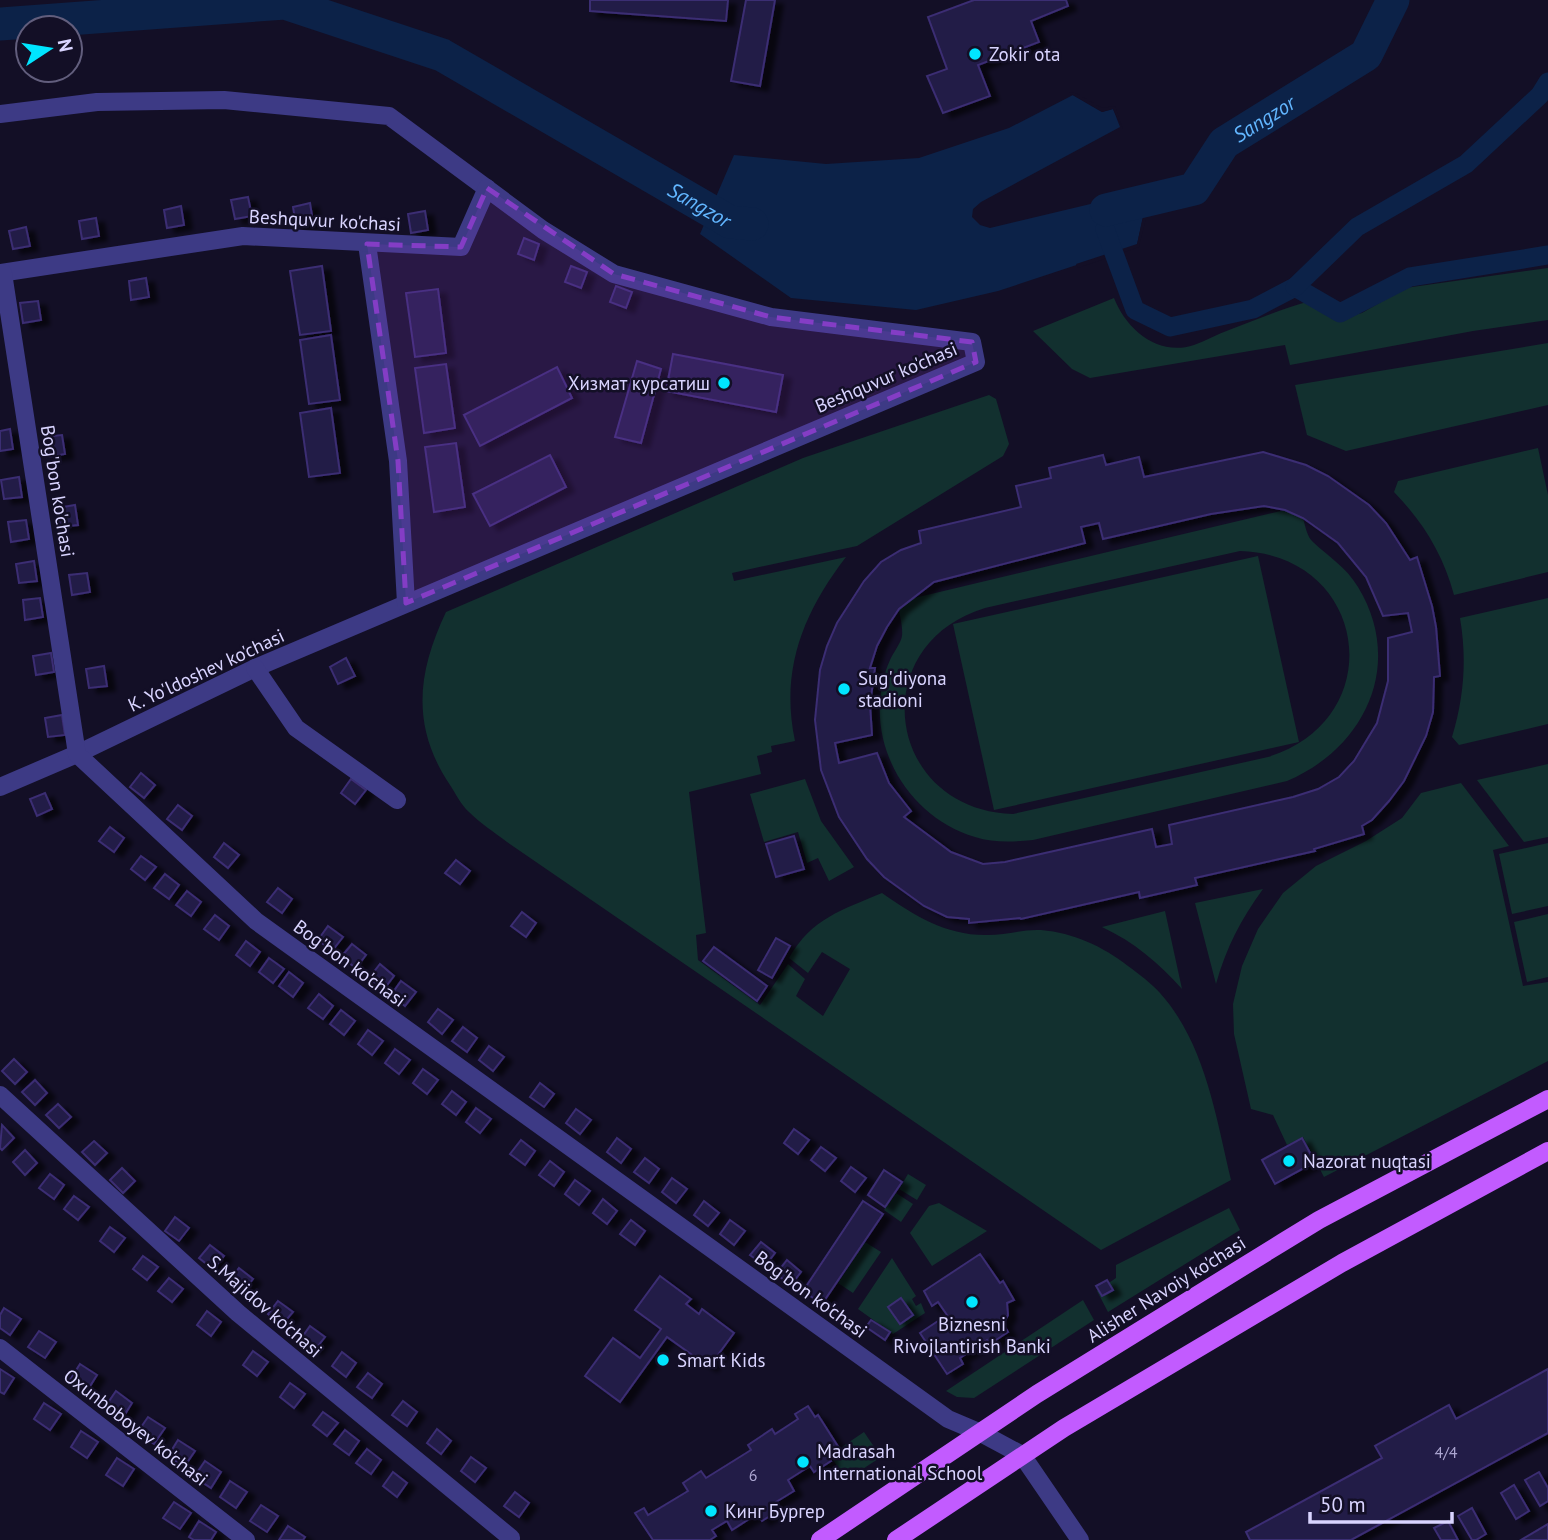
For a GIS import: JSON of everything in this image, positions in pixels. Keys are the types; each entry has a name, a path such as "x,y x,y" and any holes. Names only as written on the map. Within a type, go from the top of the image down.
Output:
{"main road":[{"name":"Alisher Navoiy ko'chasi","path":"820,1540 1037,1394 1319,1220 1548,1099"},
{"path":"896,1540 1022,1455 1342,1263 1548,1151"}],"street":[{"name":"Beshquvur ko'chasi","path":"0,114 97,103 224,100 389,116 543,230 614,274 771,317 972,342 976,362 431,593"},
{"name":"Beshquvur ko'chasi","path":"1,273 243,236 461,247 487,188"},
{"path":"367,244 398,461 406,603"},
{"name":"Bog'bon ko'chasi","path":"1,273 77,754 256,921 948,1419 1022,1455"},
{"name":"K. Yo'ldoshev ko'chasi","path":"0,787 77,754 255,668 431,593"},
{"path":"255,668 296,728 397,800"},
{"name":"S.Majidov ko'chasi","path":"0,1095 238,1313 511,1538"},
{"name":"Oxunboboyev ko'chasi","path":"0,1348 246,1540"},
{"path":"1022,1455 1080,1540"}],"highlighted area":[{"path":"487,188 614,274 771,317 972,342 976,362 406,603 398,461 367,244 461,247"}],"green space":[{"path":"1548,268 1548,320 1290,365 1285,345 1090,378 1072,369 1033,331 1114,298 1126,320 1145,338 1156,344 1181,348 1311,301 1347,317 1362,313 1405,288"},
{"path":"1548,343 1548,405 1346,451 1307,435 1295,385"},
{"path":"989,395 996,399 1009,444 1003,456 857,546 732,573 734,581 846,557 818,599 799,643 791,690 795,741 771,746 772,752 757,756 761,774 689,792 706,933 696,935 698,960 760,1005 788,964 805,979 796,996 823,1016 850,969 822,952 808,973 789,958 798,944 818,924 841,910 882,893 919,917 959,932 988,935 1035,930 1065,934 1098,947 1118,959 1160,993 1188,1034 1207,1082 1231,1180 1101,1250 482,824 464,806 437,763 424,721 424,678 436,635 446,612 803,458"},
{"path":"1538,448 1548,495 1548,572 1454,595 1431,539 1394,492 1398,481"},
{"path":"1285,510 1303,518 1311,540 1343,568 1358,587 1372,616 1378,645 1377,674 1369,700 1356,725 1338,748 1287,781 1033,840 989,840 954,829 918,803 893,767 885,746 881,724 882,686 891,657 902,636 899,609 910,599","holes":["1240,551 1283,559 1316,580 1338,608 1348,641 1347,676 1334,709 1307,737 1268,757 1013,814 970,806 938,785 916,757 906,723 907,688 920,655 946,627 985,608"]},
{"path":"1258,556 1299,742 994,810 953,624"},
{"path":"1548,598 1548,724 1459,745 1452,737 1463,678 1460,618"},
{"path":"1548,764 1548,837 1524,842 1477,780"},
{"path":"805,779 821,821 854,867 829,881 818,858 807,863 798,832 764,842 750,794"},
{"path":"1461,783 1509,846 1493,850 1523,986 1548,982 1548,1061 1324,1177 1303,1137 1287,1145 1273,1115 1251,1109 1234,1034 1233,1004 1242,966 1258,929 1283,893 1316,866 1366,841 1402,818 1421,793"},
{"path":"1548,843 1548,906 1512,914 1499,854"},
{"path":"1263,889 1235,934 1216,984 1195,903"},
{"path":"1165,911 1182,989 1145,954 1102,927"},
{"path":"1548,914 1548,977 1527,982 1514,922"},
{"path":"908,1174 926,1185 917,1200 899,1189"},
{"path":"896,1193 913,1204 901,1222 884,1210"},
{"path":"939,1203 987,1231 932,1266 910,1233 929,1206"},
{"path":"1229,1208 1240,1230 1108,1312 1097,1291 1116,1278 1116,1265"},
{"path":"865,1242 881,1252 853,1293 838,1283"},
{"path":"892,1258 916,1296 912,1299 916,1306 921,1303 925,1313 893,1334 858,1309"},
{"path":"1083,1300 1094,1320 974,1398 957,1397 946,1391"},
{"path":"864,1432 881,1457 846,1480 830,1455"}],"water":[{"path":"1073,95 1102,112 1113,109 1120,127 981,202 973,209 972,217 980,225 990,228 1145,191 1153,209 1144,212 1137,245 998,291 916,310 791,298 700,234 734,155 826,164 919,158 1009,128"}],"pier":[{"path":"1074,92 1102,108 1115,106 1123,129 1113,109 1102,112 1069,93"},
{"path":"1144,187 1148,189 1156,209 1147,214 1139,247 1078,268 1076,264 1137,244 1144,212 1152,208"}],"building":[{"path":"590,0 728,0 726,21 590,11"},
{"path":"746,0 775,0 760,86 731,81"},
{"name":"Zokir ota","path":"974,0 1066,0 1068,6 1031,21 1039,42 978,65 990,96 943,113 927,76 947,69 928,17"},
{"path":"248,197 252,216 235,219 231,200"},
{"path":"310,203 313,222 296,225 293,207"},
{"path":"181,206 184,225 167,228 164,210"},
{"path":"425,211 428,230 411,233 408,214"},
{"path":"96,218 99,236 82,239 79,221"},
{"path":"26,227 30,246 13,249 9,231"},
{"path":"524,238 539,244 534,260 518,254"},
{"path":"322,266 331,331 300,335 290,271"},
{"path":"571,266 587,272 581,288 565,282"},
{"path":"146,278 149,297 131,300 129,281"},
{"path":"616,286 632,292 626,308 610,302"},
{"path":"438,289 446,353 415,357 406,293"},
{"path":"38,301 41,320 23,323 20,303"},
{"path":"331,335 340,400 309,404 300,340"},
{"name":"Хизмат курсатиш","path":"673,354 783,375 776,412 666,391"},
{"path":"637,361 661,369 641,443 615,437"},
{"path":"446,364 455,428 424,433 415,368"},
{"name":"Хизмат курсатиш","path":"557,367 572,398 480,446 464,415"},
{"path":"331,408 340,473 309,477 300,413"},
{"path":"10,429 13,449 0,451 0,431"},
{"path":"62,435 65,454 47,457 44,437"},
{"path":"456,443 465,507 434,512 425,447"},
{"name":"Sug'diyona stadioni","path":"1263,452 1306,465 1328,476 1369,505 1386,523 1410,560 1417,557 1432,606 1440,676 1434,677 1433,712 1426,736 1404,781 1372,820 1362,826 1364,834 1314,849 1315,851 1195,878 1197,885 1140,898 1139,892 1021,919 969,923 969,919 947,917 924,906 884,877 867,859 839,817 821,770 815,720 820,670 837,623 864,581 881,562 901,550 921,543 919,531 1021,507 1016,486 1051,478 1049,468 1103,455 1106,465 1139,457 1144,477","holes":["1264,506 1285,510 1303,518 1338,543 1366,577 1383,616 1408,613 1412,632 1388,638 1388,681 1377,723 1354,761 1339,777 1318,789 1169,825 1172,844 1156,847 1152,829 1005,862 983,864 951,852 904,817 911,811 889,783 877,753 839,763 835,743 872,735 870,704 875,668 870,668 877,646 899,609 934,582 1085,543 1081,527 1099,523 1103,539 1211,514"]},
{"path":"550,455 566,487 490,526 473,494"},
{"path":"19,477 22,497 4,499 1,480"},
{"path":"75,505 78,525 60,527 57,508"},
{"path":"26,520 29,539 11,542 8,522"},
{"path":"34,561 37,581 19,583 16,564"},
{"path":"87,573 90,592 72,595 69,575"},
{"path":"40,598 43,617 25,620 23,600"},
{"path":"51,653 54,672 36,675 33,656"},
{"path":"346,658 355,676 338,684 330,667"},
{"path":"104,666 107,686 89,688 86,669"},
{"path":"62,715 65,735 48,737 45,718"},
{"path":"141,773 155,785 144,798 130,787"},
{"path":"351,779 366,790 355,804 341,793"},
{"path":"45,793 52,809 37,816 30,799"},
{"path":"178,805 192,816 182,830 167,819"},
{"path":"110,827 124,838 114,852 99,841"},
{"path":"794,836 804,869 776,877 766,844"},
{"path":"224,843 239,855 228,868 214,857"},
{"path":"141,856 156,867 145,880 131,869"},
{"path":"456,860 470,871 460,884 445,873"},
{"path":"165,874 179,885 169,899 154,888"},
{"path":"278,888 292,899 282,913 267,902"},
{"path":"187,891 201,902 191,916 176,905"},
{"path":"522,912 536,923 526,937 511,926"},
{"path":"215,915 229,926 219,940 204,929"},
{"path":"328,926 343,937 332,951 318,940"},
{"path":"776,938 790,946 772,978 758,970"},
{"path":"246,941 260,952 250,966 236,955"},
{"path":"352,944 366,955 356,968 341,957"},
{"path":"714,947 767,986 757,1001 703,961"},
{"path":"269,958 284,969 273,983 259,972"},
{"path":"380,964 394,976 384,989 369,978"},
{"path":"289,972 303,983 293,997 279,986"},
{"path":"401,981 416,992 405,1006 391,995"},
{"path":"319,994 333,1006 323,1019 308,1008"},
{"path":"438,1009 453,1020 442,1034 428,1022"},
{"path":"341,1010 355,1021 344,1035 330,1024"},
{"path":"463,1027 477,1038 467,1052 452,1041"},
{"path":"368,1030 383,1041 372,1055 358,1044"},
{"path":"489,1046 504,1057 493,1071 479,1060"},
{"path":"395,1049 410,1060 399,1074 385,1063"},
{"path":"14,1059 27,1072 15,1084 2,1071"},
{"path":"423,1069 438,1080 427,1094 413,1083"},
{"path":"35,1080 47,1093 35,1105 22,1092"},
{"path":"540,1083 554,1094 544,1107 530,1097"},
{"path":"452,1091 466,1102 456,1115 442,1104"},
{"path":"58,1104 71,1117 59,1128 46,1115"},
{"path":"476,1108 491,1119 480,1133 466,1122"},
{"path":"576,1109 591,1120 580,1134 566,1123"},
{"path":"2,1125 14,1138 2,1150 0,1148"},
{"path":"794,1129 809,1140 798,1154 784,1143"},
{"path":"617,1138 631,1149 621,1163 607,1152"},
{"name":"Nazorat nuqtasi","path":"1302,1138 1315,1162 1275,1184 1262,1160"},
{"path":"521,1140 535,1151 525,1165 510,1154"},
{"path":"94,1141 107,1153 95,1165 82,1152"},
{"path":"821,1147 836,1158 825,1171 811,1160"},
{"path":"25,1150 37,1163 25,1175 13,1162"},
{"path":"645,1158 659,1169 649,1183 634,1172"},
{"path":"550,1161 564,1172 554,1186 539,1175"},
{"path":"851,1167 866,1178 855,1192 841,1181"},
{"path":"122,1168 135,1181 123,1193 110,1180"},
{"path":"884,1170 902,1182 885,1207 868,1195"},
{"path":"50,1174 64,1185 54,1199 39,1188"},
{"path":"672,1178 687,1189 676,1203 662,1192"},
{"path":"575,1180 590,1191 579,1205 565,1194"},
{"path":"74,1196 89,1207 78,1220 64,1209"},
{"path":"603,1199 617,1211 607,1224 593,1213"},
{"path":"704,1201 719,1213 708,1226 694,1215"},
{"path":"863,1201 883,1214 822,1304 803,1291"},
{"path":"175,1217 189,1228 179,1241 165,1231"},
{"path":"631,1220 645,1231 635,1245 620,1234"},
{"path":"730,1220 745,1231 734,1245 720,1234"},
{"path":"110,1227 125,1238 114,1252 100,1241"},
{"path":"761,1242 775,1253 765,1266 750,1255"},
{"path":"210,1245 224,1256 213,1269 199,1258"},
{"path":"980,1254 1000,1283 1003,1281 1014,1300 1007,1303 1008,1315 1003,1324 1008,1332 990,1344 987,1340 960,1358 963,1364 947,1374 920,1333 947,1315 938,1302 932,1306 924,1291"},
{"path":"143,1256 158,1267 147,1280 133,1269"},
{"path":"787,1260 801,1272 791,1285 776,1274"},
{"path":"239,1268 253,1279 242,1293 228,1282"},
{"path":"660,1276 691,1299 686,1304 699,1314 702,1309 734,1333 709,1367 667,1337 620,1402 585,1376 613,1338 640,1358 661,1329 635,1310"},
{"path":"169,1278 183,1289 172,1302 158,1291"},
{"path":"1107,1280 1113,1290 1102,1296 1096,1286"},
{"path":"901,1298 913,1315 900,1324 888,1307"},
{"path":"278,1301 293,1312 282,1325 268,1314"},
{"path":"4,1308 21,1319 10,1335 0,1328 0,1315"},
{"path":"207,1311 221,1322 211,1336 197,1325"},
{"path":"871,1320 890,1332 885,1340 866,1327"},
{"path":"310,1326 325,1337 314,1351 300,1340"},
{"path":"39,1331 56,1342 45,1358 28,1347"},
{"path":"253,1351 268,1362 257,1376 243,1365"},
{"path":"342,1352 356,1363 346,1377 332,1366"},
{"path":"80,1364 97,1375 87,1391 70,1380"},
{"path":"0,1369 14,1378 4,1394 0,1392"},
{"path":"1548,1369 1548,1433 1351,1540 1250,1540 1246,1532 1382,1458 1375,1446 1449,1405 1456,1419"},
{"path":"368,1373 382,1384 372,1398 357,1387"},
{"path":"290,1383 305,1394 294,1408 280,1397"},
{"path":"116,1391 132,1403 122,1419 105,1407"},
{"path":"403,1401 417,1412 407,1426 392,1415"},
{"path":"44,1403 61,1414 50,1430 34,1419"},
{"path":"808,1406 815,1417 818,1415 839,1448 828,1456 831,1461 814,1472 810,1466 788,1480 794,1491 776,1502 781,1509 762,1521 757,1514 732,1530 727,1521 712,1530 716,1536 710,1540 653,1540 635,1513 644,1508 648,1515 688,1491 683,1483 701,1471 706,1478 751,1450 748,1445 772,1429 775,1434 798,1419 795,1414"},
{"path":"323,1412 338,1423 327,1436 313,1425"},
{"path":"148,1417 165,1428 154,1444 137,1433"},
{"path":"437,1429 451,1441 441,1454 427,1443"},
{"path":"345,1430 359,1441 349,1455 334,1444"},
{"path":"81,1431 98,1442 87,1458 71,1447"},
{"path":"178,1440 195,1451 184,1467 168,1456"},
{"path":"367,1449 381,1460 371,1474 356,1463"},
{"path":"471,1457 486,1468 475,1482 461,1471"},
{"path":"117,1458 134,1469 123,1486 106,1475"},
{"path":"205,1461 221,1472 211,1488 194,1477"},
{"path":"393,1472 407,1483 397,1497 383,1486"},
{"path":"1539,1472 1548,1488 1548,1501 1540,1506 1525,1480"},
{"path":"230,1481 247,1492 236,1508 220,1497"},
{"path":"1514,1485 1529,1511 1516,1519 1501,1493"},
{"path":"515,1492 529,1503 519,1517 504,1506"},
{"path":"174,1502 191,1513 180,1529 163,1518"},
{"path":"261,1505 278,1516 267,1532 250,1521"},
{"path":"1472,1508 1486,1534 1476,1540 1472,1540 1458,1516"},
{"path":"199,1521 216,1532 211,1540 194,1540 189,1537"},
{"path":"1448,1521 1458,1540 1441,1540 1434,1528"},
{"path":"1548,1524 1548,1540 1521,1540"},
{"path":"288,1526 305,1537 303,1540 279,1540"}],"waterway":[{"name":"Sangzor","path":"1106,210 1194,189 1224,143 1366,55 1393,0"},
{"name":"Sangzor","path":"0,24 285,3 442,55 730,222 752,224"},
{"path":"1295,287 1357,227 1466,164 1540,95 1548,82"},
{"path":"1105,229 1135,310 1170,327 1253,309 1295,287 1340,313 1410,277 1548,255"}],"place":[{"name":"Zokir ota","path":"975,54"},
{"name":"Хизмат курсатиш","path":"724,383"},
{"name":"Sug'diyona stadioni","path":"844,689"},
{"name":"Nazorat nuqtasi","path":"1289,1161"},
{"name":"Biznesni Rivojlantirish Banki","path":"972,1302"},
{"name":"Smart Kids","path":"663,1360"},
{"name":"Madrasah International School","path":"803,1462"},
{"name":"Кинг Бургер","path":"711,1511"}]}
